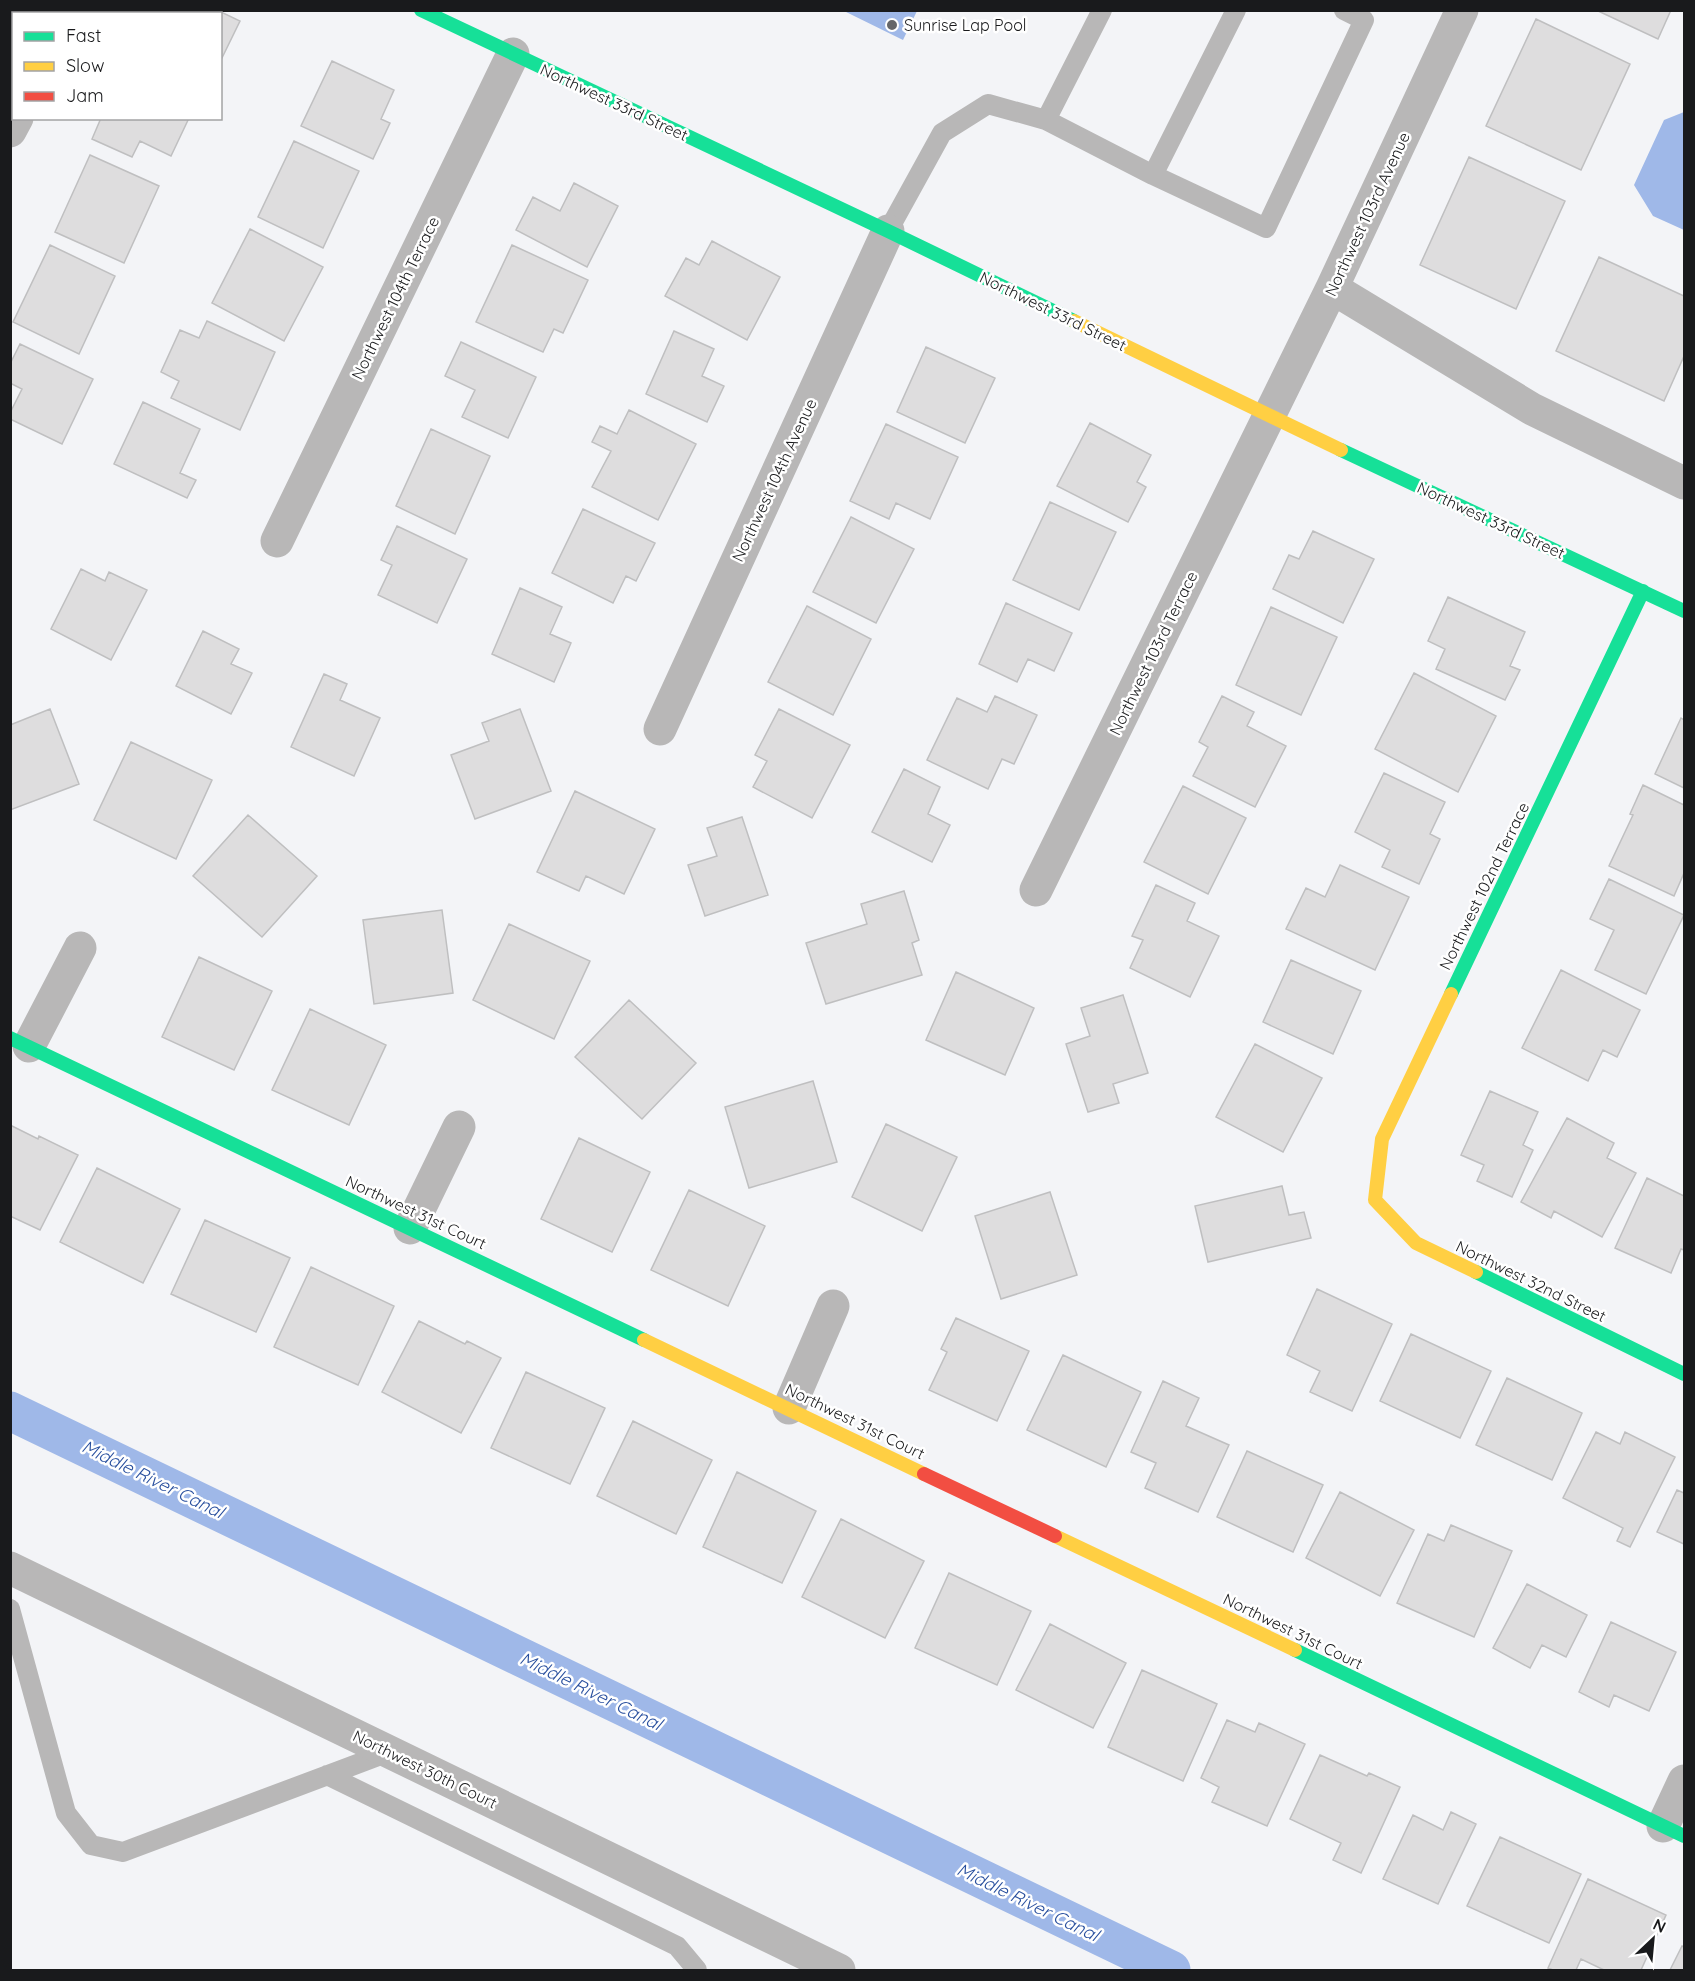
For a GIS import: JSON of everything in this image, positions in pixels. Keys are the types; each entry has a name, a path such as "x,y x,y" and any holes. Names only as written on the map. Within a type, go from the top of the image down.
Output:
{"street":[{"name":"Northwest 33rd Street","path":"421,10 888,231 1269,416 1684,611"},
{"name":"Northwest 103rd Avenue","path":"1269,416 1332,288 1462,10"},
{"name":"Northwest 104th Terrace","path":"277,542 513,54"},
{"name":"Northwest 104th Avenue","path":"660,729 888,231"},
{"path":"1332,288 1532,409 1684,483"},
{"name":"Northwest 103rd Terrace","path":"1036,890 1269,416"},
{"name":"Northwest 102nd Terrace","path":"1375,1200 1382,1139 1643,591"},
{"path":"20,1042 80,948"},
{"name":"Northwest 31st Court","path":"20,1042 1674,1831"},
{"path":"410,1228 459,1127"},
{"name":"Northwest 32nd Street","path":"1375,1200 1416,1243 1684,1374"},
{"path":"789,1408 833,1306"},
{"name":"Northwest 30th Court","path":"10,1568 839,1971"},
{"path":"1674,1831 1684,1781"}],"lane":[{"path":"1046,120 1102,10"},
{"path":"1154,175 1236,10"},
{"path":"888,231 942,133 988,104 1046,120 1266,228 1364,20 1344,10"},
{"path":"10,1609 66,1813 91,1845 123,1852 388,1752"},
{"path":"327,1775 677,1946 697,1971"}],"water":[{"name":"Sunrise Lap Pool","path":"844,11 917,11 903,40"},
{"path":"1684,112 1684,230 1653,216 1634,185 1664,120"}],"building":[{"path":"197,10 217,10 221,12 196,12"},
{"path":"1596,10 1671,10 1658,39"},
{"path":"222,12 240,21 222,58"},
{"path":"1536,19 1630,64 1581,170 1486,126"},
{"path":"332,61 394,90 381,119 390,123 373,159 301,126"},
{"path":"100,120 188,120 171,156 140,141 132,157 92,139"},
{"path":"294,141 359,171 323,248 258,217"},
{"path":"90,155 159,186 124,263 55,232"},
{"path":"1469,157 1565,201 1516,309 1420,265"},
{"path":"574,183 618,206 587,267 516,230 533,197 560,211"},
{"path":"250,229 323,267 284,341 212,303"},
{"path":"712,241 780,277 747,340 665,296 686,258 699,265"},
{"path":"50,245 115,276 79,354 13,322"},
{"path":"512,245 588,280 563,333 554,329 543,352 476,322"},
{"path":"1599,257 1684,296 1684,356 1664,401 1556,351"},
{"path":"207,321 275,352 240,430 171,398 179,381 161,372 180,330 199,338"},
{"path":"674,331 714,349 702,376 724,386 707,422 646,394"},
{"path":"461,342 536,377 508,438 462,417 475,390 445,376"},
{"path":"20,344 93,379 62,444 10,419 10,413 22,389 10,383 10,364"},
{"path":"926,347 995,378 965,443 897,412"},
{"path":"143,402 200,429 180,473 196,480 187,498 114,464"},
{"path":"629,410 696,444 658,520 592,487 611,451 592,442 600,426 617,434"},
{"path":"1090,423 1151,455 1137,482 1146,487 1128,522 1057,486"},
{"path":"886,424 958,457 930,519 896,503 889,519 850,501"},
{"path":"431,429 490,456 455,534 396,506"},
{"path":"1050,502 1116,532 1079,610 1013,580"},
{"path":"583,509 655,543 636,581 626,576 613,603 552,573"},
{"path":"851,517 914,549 876,623 813,592"},
{"path":"397,526 467,559 437,623 378,595 392,565 381,560"},
{"path":"1313,531 1374,559 1343,623 1273,589 1289,555 1299,559"},
{"path":"81,569 105,581 109,572 147,590 111,660 51,629"},
{"path":"520,588 562,607 550,634 571,643 554,682 492,654"},
{"path":"1448,597 1525,632 1510,666 1520,670 1505,700 1436,669 1445,649 1428,641"},
{"path":"1006,603 1072,633 1054,671 1028,659 1017,682 979,664"},
{"path":"807,606 871,639 833,715 768,682"},
{"path":"1271,607 1337,637 1301,715 1236,685"},
{"path":"203,631 239,649 231,664 252,673 231,714 176,686"},
{"path":"1414,673 1496,716 1458,792 1375,749"},
{"path":"324,674 347,684 340,700 380,718 354,776 291,747"},
{"path":"995,696 1037,715 1014,764 1002,759 988,789 927,760 957,698 987,712"},
{"path":"1222,696 1254,712 1247,726 1286,746 1255,807 1193,776 1208,747 1199,742"},
{"path":"50,709 79,784 10,810 10,725"},
{"path":"520,709 551,791 475,819 451,755 489,741 482,723"},
{"path":"779,709 850,745 812,818 753,787 767,761 755,755"},
{"path":"1681,718 1684,720 1684,788 1655,774"},
{"path":"131,742 212,780 176,859 94,820"},
{"path":"904,769 940,787 928,814 950,825 932,862 872,832"},
{"path":"1384,773 1445,802 1430,834 1440,839 1419,884 1382,867 1390,850 1355,832"},
{"path":"1643,785 1684,805 1684,873 1674,896 1609,866 1633,815 1630,814"},
{"path":"1183,786 1246,818 1208,894 1144,862"},
{"path":"575,791 655,829 624,894 586,876 579,891 537,872"},
{"path":"248,815 317,876 262,937 193,876"},
{"path":"742,817 768,895 705,916 688,865 717,856 707,828"},
{"path":"1340,865 1409,897 1375,970 1286,929 1306,888 1325,897"},
{"path":"1609,879 1684,915 1646,994 1595,970 1614,930 1590,919"},
{"path":"1156,885 1195,903 1187,921 1219,936 1190,997 1130,968 1143,940 1132,936"},
{"path":"904,891 919,940 912,943 922,975 826,1004 806,943 867,924 861,904"},
{"path":"442,910 453,993 374,1004 363,920"},
{"path":"509,924 590,961 554,1039 473,1000"},
{"path":"199,957 272,991 234,1070 162,1037"},
{"path":"1291,960 1361,991 1333,1054 1263,1022"},
{"path":"1561,970 1640,1010 1617,1057 1603,1050 1588,1081 1522,1048"},
{"path":"956,972 1034,1008 1005,1075 926,1040"},
{"path":"1123,995 1148,1073 1113,1084 1119,1103 1088,1112 1066,1044 1090,1036 1081,1008"},
{"path":"629,1000 696,1063 642,1119 575,1057"},
{"path":"310,1009 386,1045 349,1125 272,1090"},
{"path":"1255,1044 1322,1078 1283,1152 1216,1117"},
{"path":"813,1081 837,1162 749,1188 725,1107"},
{"path":"1490,1091 1538,1112 1523,1145 1533,1150 1512,1197 1477,1181 1484,1165 1461,1155"},
{"path":"1567,1118 1614,1143 1607,1158 1636,1173 1602,1237 1554,1211 1551,1218 1521,1202"},
{"path":"886,1124 957,1157 922,1231 852,1197"},
{"path":"10,1125 78,1155 40,1230 10,1216"},
{"path":"579,1138 650,1172 612,1252 541,1219"},
{"path":"97,1168 180,1209 143,1283 60,1242"},
{"path":"1647,1178 1684,1196 1684,1250 1681,1249 1671,1273 1615,1248"},
{"path":"1282,1186 1289,1215 1304,1212 1311,1238 1208,1262 1195,1206"},
{"path":"689,1190 765,1226 728,1306 651,1270"},
{"path":"1050,1192 1077,1275 1001,1299 975,1216"},
{"path":"205,1220 290,1258 256,1332 171,1294"},
{"path":"311,1267 394,1306 358,1385 274,1347"},
{"path":"1317,1289 1392,1324 1352,1411 1310,1392 1320,1371 1287,1355"},
{"path":"956,1318 1029,1351 997,1421 929,1390 947,1352 941,1349"},
{"path":"419,1321 465,1344 467,1341 501,1358 461,1433 382,1392"},
{"path":"1411,1334 1491,1371 1460,1438 1380,1401"},
{"path":"1063,1355 1141,1392 1106,1467 1027,1430"},
{"path":"526,1372 605,1408 570,1484 491,1448"},
{"path":"1507,1378 1582,1413 1552,1480 1476,1445"},
{"path":"1163,1381 1199,1398 1186,1426 1229,1445 1198,1512 1145,1488 1156,1463 1131,1452"},
{"path":"633,1421 712,1460 676,1534 597,1496"},
{"path":"1596,1432 1620,1444 1625,1432 1675,1457 1630,1547 1617,1541 1623,1528 1563,1498"},
{"path":"1247,1451 1323,1485 1293,1552 1217,1517"},
{"path":"737,1472 816,1511 782,1583 703,1547"},
{"path":"1677,1490 1684,1493 1684,1544 1657,1532"},
{"path":"1340,1492 1414,1530 1380,1596 1306,1558"},
{"path":"841,1519 924,1561 885,1638 802,1597"},
{"path":"1451,1525 1512,1551 1474,1637 1397,1603 1428,1534 1444,1541"},
{"path":"949,1573 1031,1611 997,1685 915,1648"},
{"path":"1527,1584 1587,1615 1566,1657 1542,1645 1530,1668 1493,1648"},
{"path":"1611,1622 1676,1652 1649,1711 1614,1695 1609,1707 1579,1692"},
{"path":"1050,1624 1126,1663 1093,1728 1016,1690"},
{"path":"1142,1670 1217,1704 1183,1781 1108,1747"},
{"path":"1227,1720 1255,1732 1259,1723 1305,1744 1267,1826 1212,1802 1219,1787 1201,1778"},
{"path":"1320,1755 1367,1776 1369,1773 1400,1787 1361,1873 1333,1860 1341,1843 1290,1819"},
{"path":"1451,1812 1476,1824 1438,1904 1383,1879 1413,1815 1443,1830"},
{"path":"1500,1837 1581,1874 1549,1943 1467,1906"},
{"path":"1588,1879 1666,1915 1641,1970 1604,1970 1581,1959 1576,1970 1548,1968"},
{"path":"1682,1946 1684,1947 1684,1970 1670,1970"}],"waterway":[{"name":"Middle River Canal","path":"10,1411 1171,1970"}],"traffic: fast":[{"path":"421,10 1074,321"},
{"path":"1341,450 1684,611"},
{"path":"1451,994 1643,591"},
{"path":"10,1038 644,1340"},
{"path":"1476,1272 1684,1374"},
{"path":"1295,1650 1684,1836"}],"traffic: slow":[{"path":"1074,321 1341,450"},
{"path":"1451,994 1382,1139 1375,1200 1416,1243 1476,1272"},
{"path":"644,1340 924,1474"},
{"path":"1055,1536 1295,1650"}],"traffic: jam":[{"path":"924,1474 1055,1536"}],"place":[{"name":"Sunrise Lap Pool","path":"892,25"}]}
